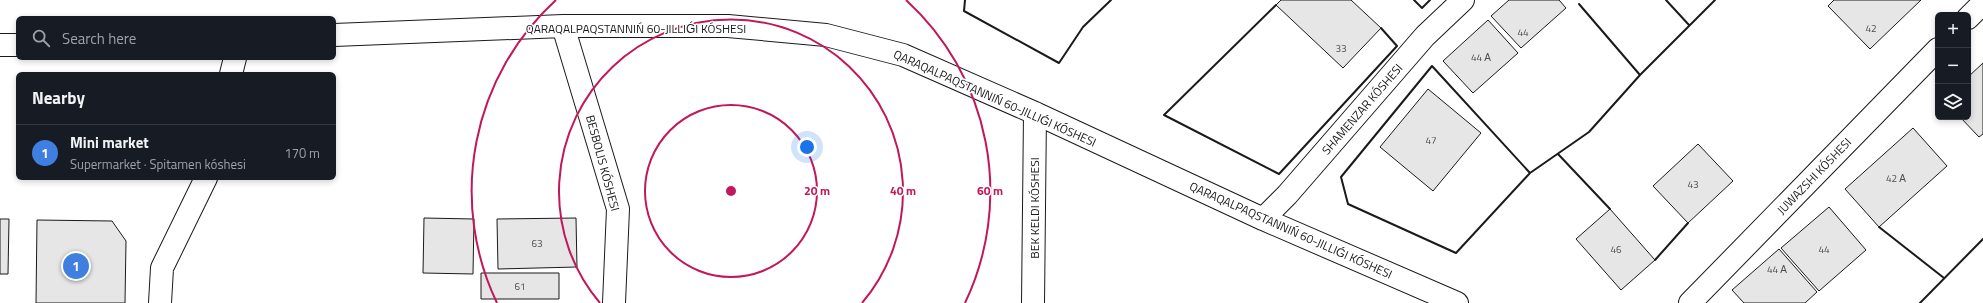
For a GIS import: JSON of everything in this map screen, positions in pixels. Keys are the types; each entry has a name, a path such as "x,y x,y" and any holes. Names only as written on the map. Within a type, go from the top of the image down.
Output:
{"street":[{"name":"SHAMENZAR KÓSHESI","path":"1263,219 1287,195 1425,36 1463,0"},
{"path":"1971,15 1983,3"},
{"path":"336,35 563,26 728,26 826,35 903,55 1035,113 1263,219 1457,303"},
{"path":"563,26 618,209 614,303"},
{"path":"0,45 16,44"},
{"path":"1690,303 1935,52"},
{"path":"232,72 234,60"},
{"name":"BEK KELDI KÓSHESI","path":"1033,303 1035,113"},
{"path":"160,303 162,268 205,180"}],"building":[{"path":"1281,0 1351,0 1381,28 1343,68 1276,5"},
{"path":"1509,0 1559,0 1566,8 1521,48 1491,16"},
{"path":"1834,0 1921,0 1870,49 1828,6"},
{"path":"1488,20 1518,53 1473,93 1443,61"},
{"path":"1983,63 1983,134 1979,137 1963,120 1971,120 1971,74"},
{"path":"1428,89 1481,133 1433,191 1380,147"},
{"path":"1913,128 1947,166 1879,227 1845,189"},
{"path":"1698,144 1733,181 1688,223 1653,186"},
{"path":"1829,207 1866,250 1819,291 1781,248"},
{"path":"1610,209 1655,260 1621,290 1576,239"},
{"path":"424,218 474,219 473,274 423,273"},
{"path":"576,218 577,267 498,269 497,219"},
{"path":"0,219 9,219 8,274 0,274"},
{"path":"37,220 112,221 126,241 125,303 36,303"},
{"path":"1779,249 1817,292 1805,303 1744,303 1732,290"},
{"path":"481,273 559,273 559,299 481,299"}],"wall":[{"path":"965,0 964,11 1059,63 1083,27 1111,0"},
{"path":"1414,0 1422,8 1430,0"},
{"path":"1666,0 1689,25"},
{"path":"1530,173 1589,132 1640,75 1715,0"},
{"path":"1579,4 1640,75"},
{"path":"1276,5 1164,115 1279,174 1397,46 1381,28"},
{"path":"1432,66 1530,173 1456,253 1348,204 1341,177 1432,66"},
{"path":"1558,154 1610,209"},
{"path":"1655,260 1688,223"},
{"path":"1879,227 1944,278"},
{"path":"1920,303 1983,239"}],"place":[{"name":"Mini market","path":"76,266"}]}
